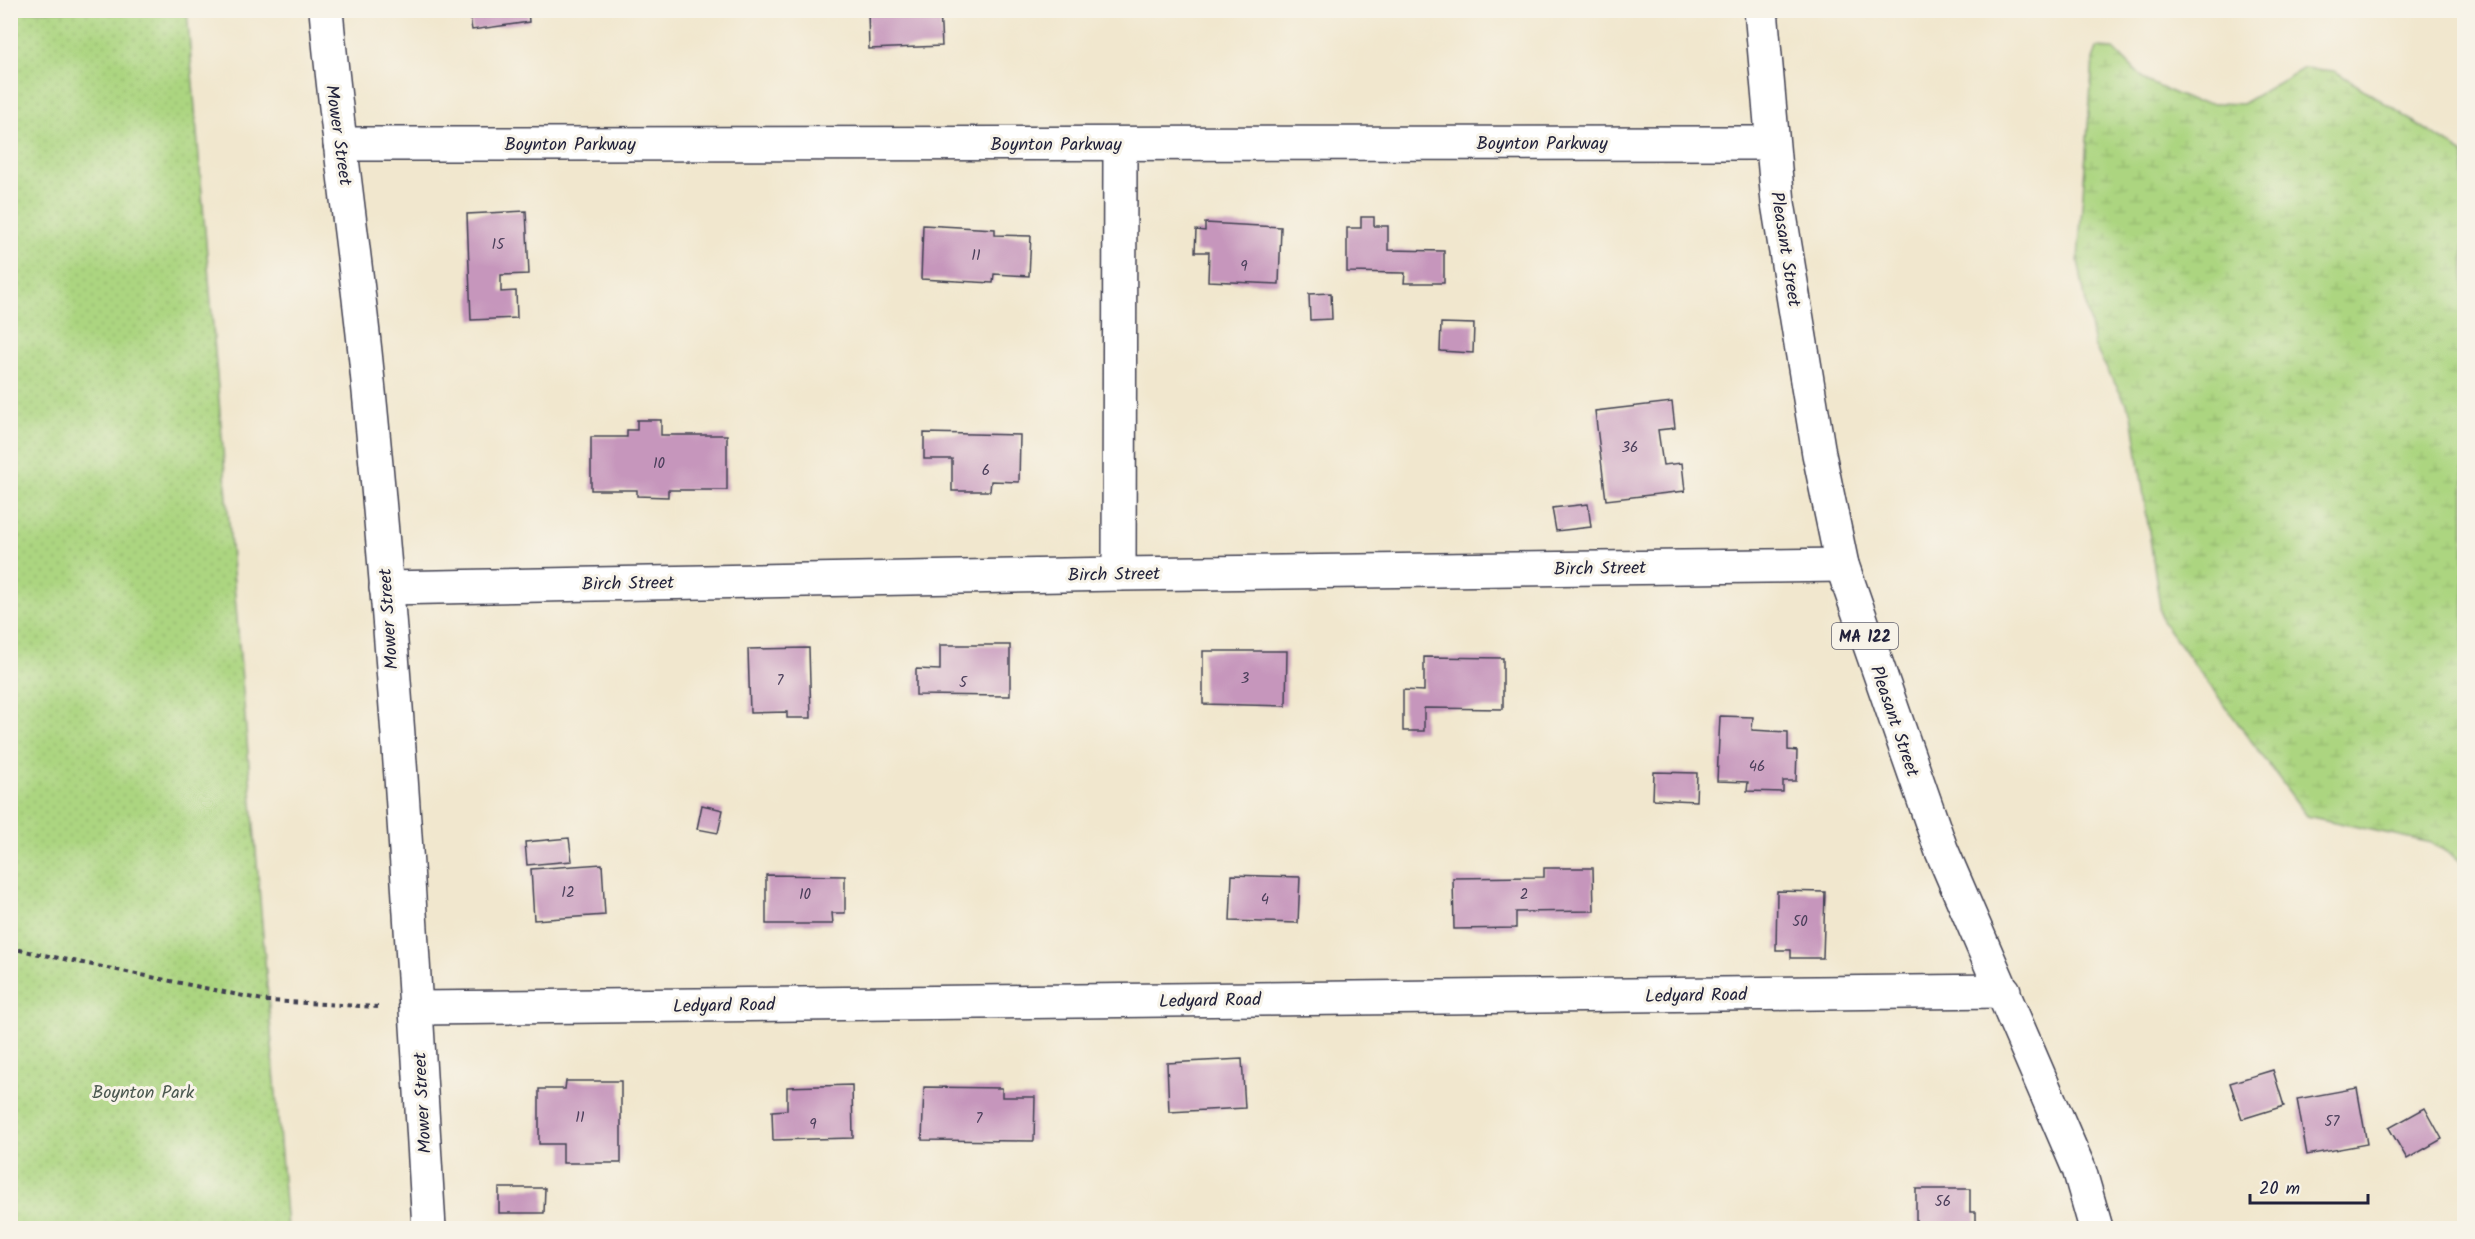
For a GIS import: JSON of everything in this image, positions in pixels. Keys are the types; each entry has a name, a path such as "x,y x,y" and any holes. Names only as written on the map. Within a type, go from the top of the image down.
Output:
{"street":[{"name":"Mower Street","path":"326,10 365,352 386,588 417,1008 429,1228"},
{"name":"Pleasant Street","path":"1761,10 1778,203 1819,454 1842,565 1941,849 2079,1169 2096,1228"},
{"name":"Boynton Parkway","path":"340,144 1772,143"},
{"path":"1119,574 1120,144"},
{"name":"Birch Street","path":"386,588 1119,574 1842,565"},
{"name":"Ledyard Road","path":"417,1008 2004,992"}],"path":[{"path":"10,948 268,1001 417,1008"}],"green space":[{"name":"Boynton Park","path":"10,11 187,11 287,1228 11,1228"},
{"path":"2097,48 2114,49 2146,81 2194,102 2242,104 2304,68 2335,71 2464,154 2464,863 2432,843 2307,816 2162,621 2132,414 2094,346 2078,260 2093,59"}],"building":[{"path":"469,10 528,10 529,22 472,30"},
{"path":"868,10 940,10 942,46 869,49"},
{"path":"526,211 529,274 501,275 501,292 516,291 517,318 471,320 467,214"},
{"path":"1361,217 1374,217 1374,226 1388,226 1388,250 1444,251 1444,283 1404,283 1405,273 1347,272 1347,228 1361,228"},
{"path":"1205,223 1281,227 1279,284 1208,281 1209,252 1195,252 1196,230 1205,231"},
{"path":"923,225 995,229 995,235 1031,236 1029,276 994,274 993,283 921,279"},
{"path":"1331,293 1332,319 1310,320 1309,294"},
{"path":"1441,323 1474,324 1473,353 1440,351"},
{"path":"1672,402 1675,428 1658,430 1663,465 1682,463 1685,491 1606,500 1595,411"},
{"path":"637,420 661,420 661,435 727,435 727,490 668,490 668,497 637,496 637,490 591,490 591,437 627,437 627,430 637,430"},
{"path":"924,433 1020,435 1019,482 991,481 990,491 952,491 952,459 924,459"},
{"path":"1588,504 1591,527 1556,531 1552,508"},
{"path":"940,645 1010,645 1010,696 916,695 916,669 940,670"},
{"path":"809,648 811,718 787,718 787,712 750,713 748,649"},
{"path":"1203,651 1287,651 1286,706 1203,704"},
{"path":"1424,657 1503,658 1503,709 1424,708 1424,731 1403,731 1403,690 1424,691"},
{"path":"1720,716 1753,717 1752,730 1788,732 1788,750 1797,751 1796,781 1783,781 1783,792 1747,791 1748,782 1717,781"},
{"path":"1654,772 1697,773 1696,801 1653,799"},
{"path":"702,805 723,810 718,833 697,829"},
{"path":"569,838 572,861 527,865 525,842"},
{"path":"602,864 605,915 534,920 531,869"},
{"path":"1544,868 1593,868 1594,911 1516,912 1516,928 1454,929 1453,878 1544,877"},
{"path":"766,875 845,876 845,913 832,913 833,924 766,924"},
{"path":"1232,875 1300,877 1298,923 1230,921"},
{"path":"1777,891 1825,892 1823,958 1791,958 1791,950 1776,950"},
{"path":"1242,1059 1245,1108 1169,1112 1167,1063"},
{"path":"2273,1070 2284,1106 2242,1119 2230,1083"},
{"path":"566,1081 621,1081 621,1163 563,1163 563,1144 539,1144 539,1089 565,1089"},
{"path":"852,1085 853,1138 773,1140 772,1111 787,1110 787,1087"},
{"path":"924,1087 1002,1088 1002,1097 1035,1097 1034,1141 922,1140"},
{"path":"2357,1088 2367,1144 2307,1155 2297,1099"},
{"path":"2425,1108 2442,1139 2407,1159 2389,1128"},
{"path":"499,1188 545,1188 544,1213 499,1213"},
{"path":"1916,1189 1970,1189 1970,1212 1976,1212 1976,1228 1916,1228"},
{"path":"1495,1224 1551,1226 1551,1228 1494,1228"}]}
